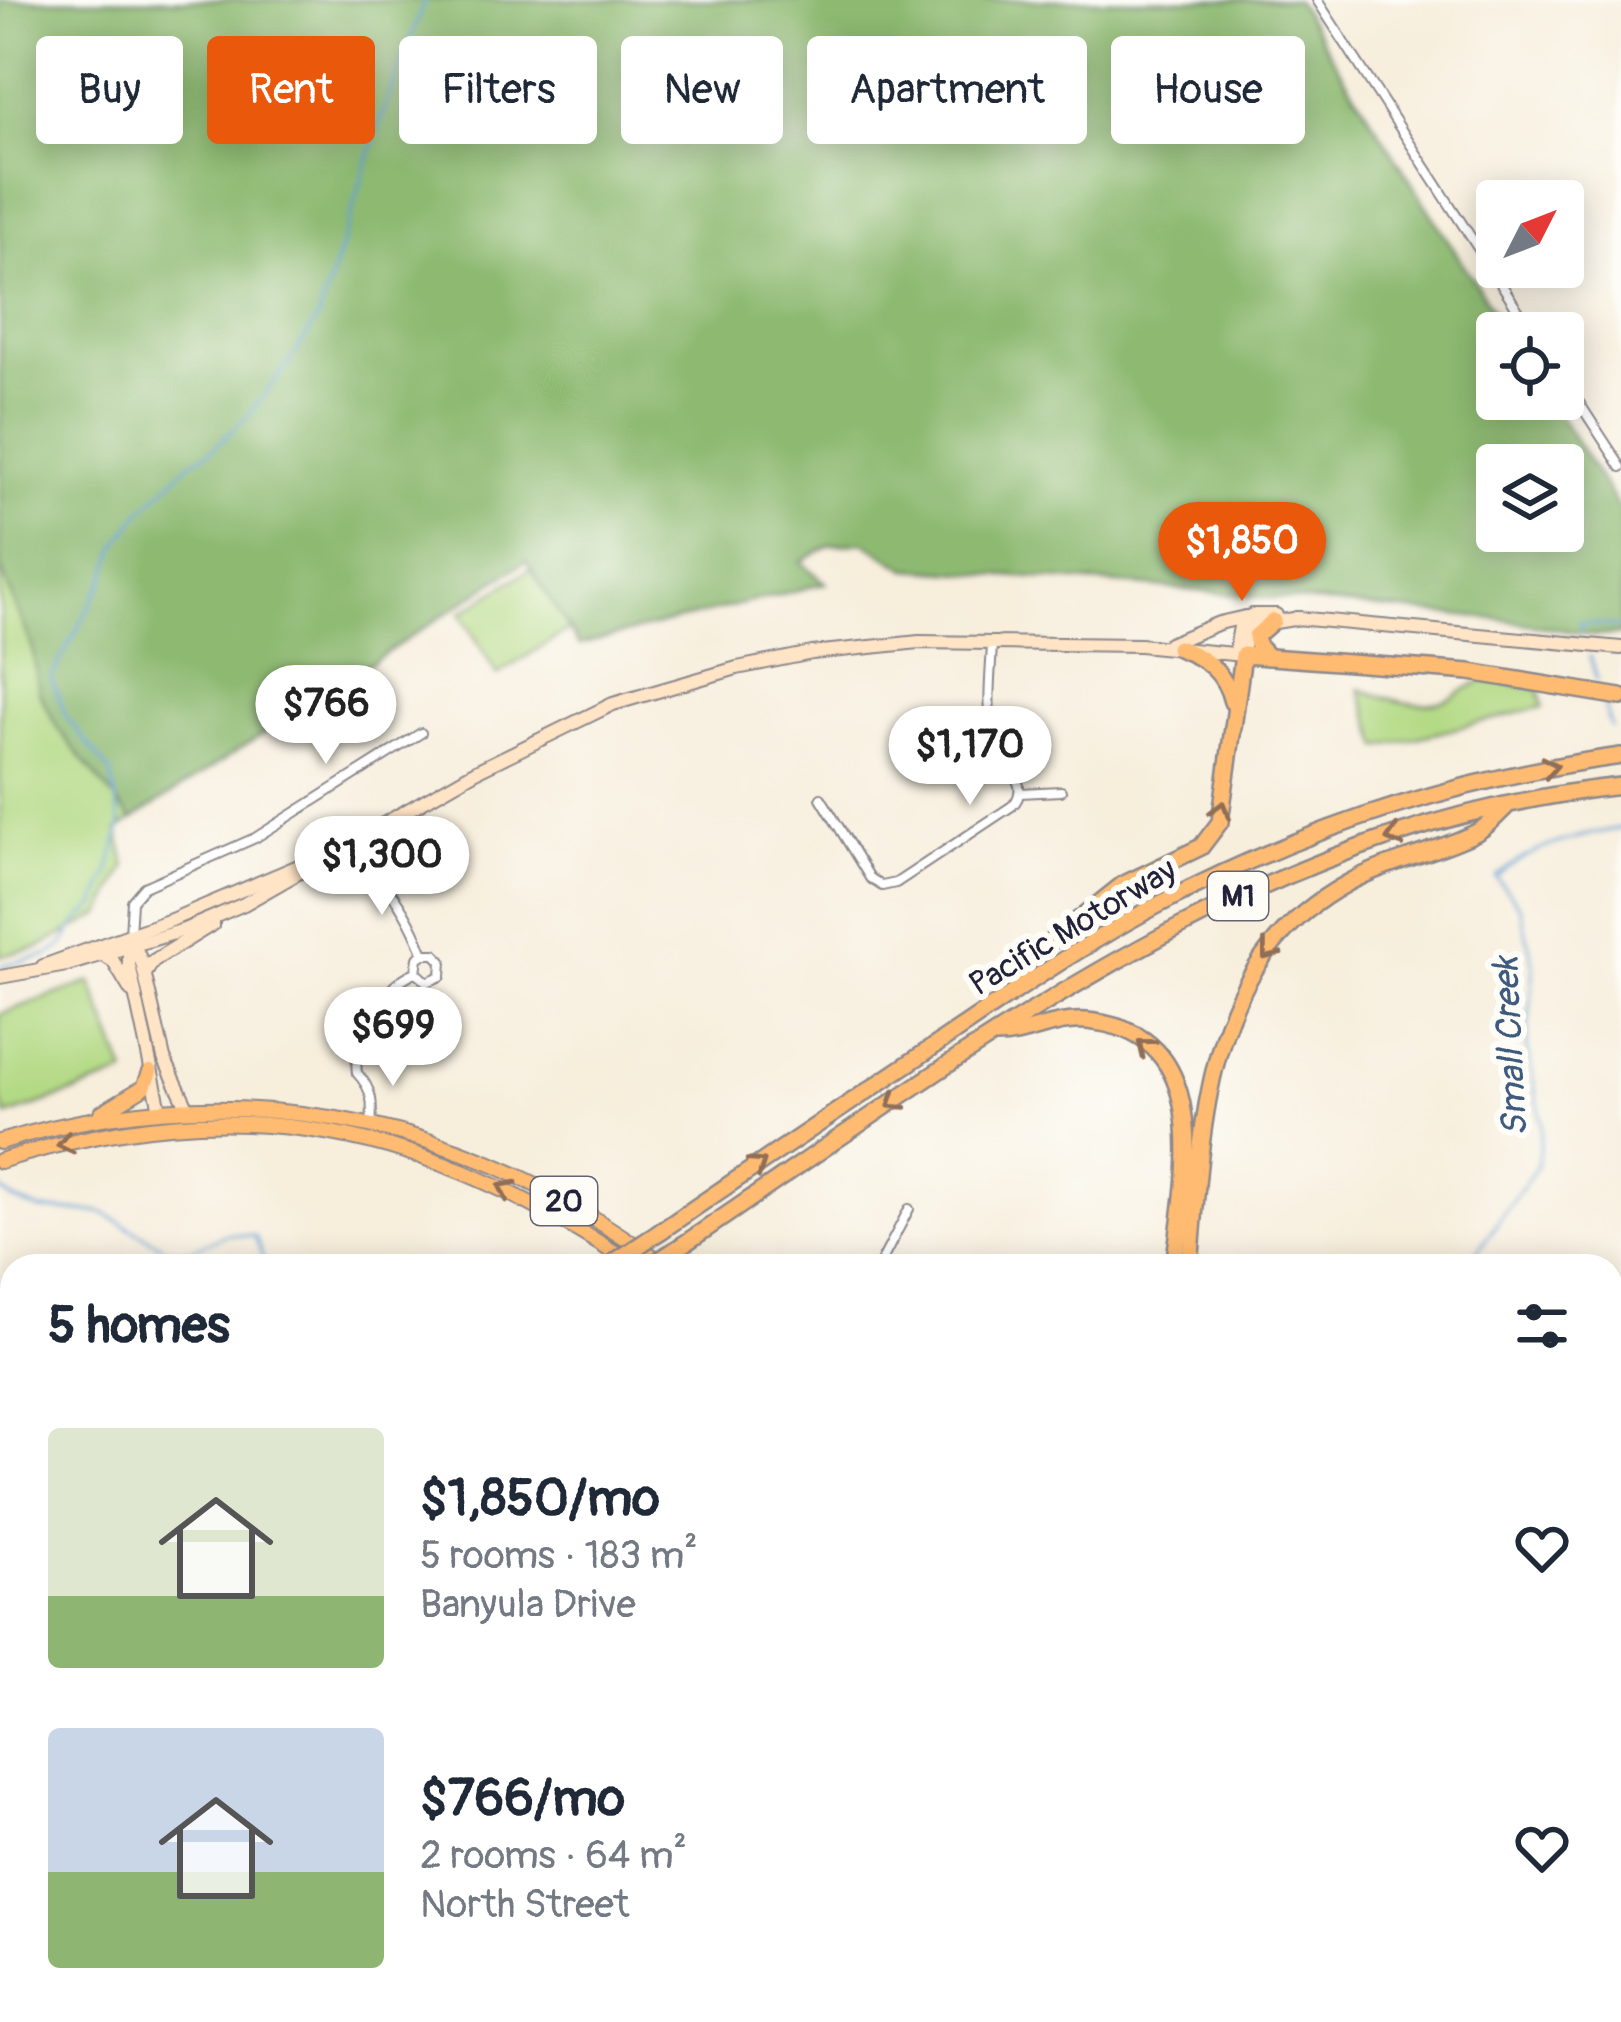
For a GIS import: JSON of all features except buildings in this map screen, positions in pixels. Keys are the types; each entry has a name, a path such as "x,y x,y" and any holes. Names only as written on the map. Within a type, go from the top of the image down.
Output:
{"highway":[{"path":"1268,657 1256,636 1273,621"},
{"path":"1178,648 1214,667 1226,683 1234,721"},
{"path":"1239,654 1521,678 1621,697"},
{"path":"1232,702 1239,654"},
{"path":"1016,991 1029,958 1107,896 1147,871 1189,856 1211,836 1224,811 1239,654"},
{"name":"Pacific Motorway","path":"626,1254 1016,991 1143,913 1311,835 1450,790 1621,756"},
{"name":"Pacific Motorway","path":"669,1254 992,1036 1142,944 1256,888 1362,846 1507,806 1621,786"},
{"path":"1191,1254 1214,1063 1248,980 1288,928 1334,891 1393,862 1480,831 1507,806"},
{"path":"992,1036 1020,1036 1042,1026 1088,1021 1128,1033 1160,1058 1177,1084 1187,1117 1188,1149 1175,1254"}],"main road":[{"path":"1156,646 1262,614 1621,647"},
{"path":"1239,654 1236,632 1246,617"},
{"path":"1239,654 1248,629 1300,618"},
{"path":"145,974 153,961 244,904 476,771 613,704 736,668 812,653 919,642 1156,646 1239,654"},
{"path":"0,977 103,955 323,857"},
{"path":"39,968 56,958 131,942 244,904"},
{"path":"131,942 145,974 164,1058 189,1117 171,1119 160,1110 136,1003 131,942"},
{"path":"103,955 117,967 136,1003"},
{"path":"86,1122 136,1094 150,1072"},
{"path":"0,1142 160,1110"},
{"name":"20","path":"0,1161 189,1117 284,1111 371,1124 454,1149 536,1185 648,1254"},
{"name":"20","path":"189,1117 296,1126 434,1159 562,1218 617,1254"}],"street":[{"path":"1317,0 1519,312"},
{"path":"1584,411 1621,467"},
{"path":"992,641 989,724 1020,793"},
{"path":"131,942 131,901 144,887 255,838 421,733"},
{"path":"1020,793 1061,791"},
{"path":"821,798 870,878 883,886 896,883 1012,806 1020,793"},
{"path":"367,834 361,856 398,902 424,954"},
{"path":"323,857 345,857 367,867"},
{"path":"424,954 435,954 442,961 441,976 427,982 416,972 415,964 424,954"},
{"path":"368,1142 372,1094 357,1073 358,1050 395,984 416,972"},
{"path":"885,1254 909,1209"},
{"path":"0,1324 0,1359"}],"green space":[{"path":"0,0 1296,0 1494,312 1476,312 1476,420 1562,420 1578,444 1476,444 1476,552 1584,552 1584,454 1621,512 1621,634 1596,636 1506,620 907,569 864,542 830,545 801,562 826,583 579,645 526,561 132,820 58,729 39,692 32,646 0,567"},
{"path":"0,547 106,736 132,820 118,830 126,866 102,914 37,948 0,956"},
{"path":"532,568 570,629 497,675 461,613"},
{"path":"1486,680 1538,688 1543,707 1380,747 1360,689 1417,704 1440,702"},
{"path":"91,982 126,1074 7,1116 0,1097 0,1014"}],"waterway":[{"path":"0,966 61,947 77,922 95,906 121,825 111,773 67,718 51,678 105,578 117,545 143,509 246,418 318,318 386,104 425,0"},
{"name":"Small Creek","path":"1582,630 1579,623 1621,627"},
{"name":"Small Creek","path":"1590,656 1597,680"},
{"name":"Small Creek","path":"1604,704 1611,728"},
{"name":"Small Creek","path":"1475,1254 1537,1166 1542,1124 1527,1046 1534,966 1520,907 1496,877 1540,850 1621,828"},
{"path":"0,1189 40,1210 102,1212 171,1251 192,1250 227,1234 255,1236 262,1254"}]}
